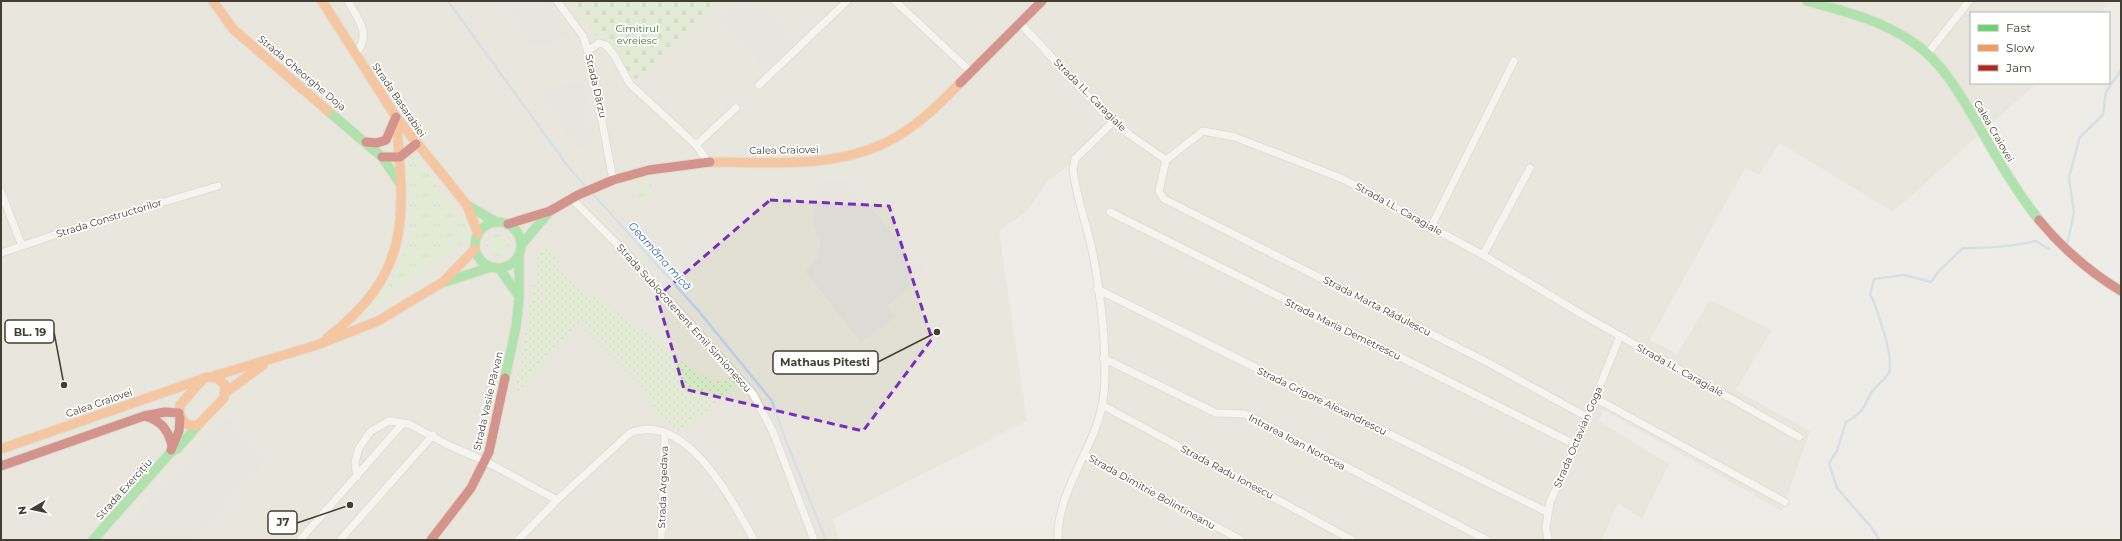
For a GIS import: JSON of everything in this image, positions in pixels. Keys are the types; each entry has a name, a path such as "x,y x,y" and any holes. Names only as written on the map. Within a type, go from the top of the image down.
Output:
{"main road":[{"name":"Strada Gheorghe Doja","path":"213,1 233,29 382,157 401,185"},
{"name":"Strada Basarabiei","path":"322,1 396,118 467,205"},
{"name":"Calea Craiovei","path":"550,211 596,187 613,180 649,170 708,162 812,162 828,160 867,150 886,142 923,119 1042,1"},
{"name":"Calea Craiovei","path":"1807,1 1862,17 1895,30 1928,53 1952,82 2013,185 2049,234 2074,260 2089,272 2121,291"},
{"path":"366,142 377,143 386,140 396,118"},
{"path":"317,345 361,308 372,295 388,268 396,248 401,225 401,185 396,118"},
{"path":"382,157 398,158 416,144"},
{"path":"467,205 496,222 508,224 550,211"},
{"path":"214,376 317,345 378,321 443,282 475,249 478,234 467,205"},
{"path":"443,282 511,265 519,255 522,244 550,211"},
{"path":"478,234 489,224 496,222"},
{"path":"508,224 518,232 522,244"},
{"path":"475,249 480,260 495,268 514,287 519,299"},
{"name":"Strada Vasile Pârvan","path":"431,540 471,488 485,461 491,443 516,327 519,299 519,255"},
{"path":"225,393 270,360"},
{"path":"214,376 224,382 225,393"},
{"name":"Calea Craiovei","path":"1,449 204,378 214,376"},
{"name":"Strada Exercițiu","path":"93,540 171,449 179,431 180,405 204,378"},
{"name":"Strada Exercițiu","path":"171,449 178,448 224,398 225,393"},
{"path":"1,466 144,416 165,412 180,415 188,424 198,425"},
{"path":"144,416 154,418 164,425 170,437 171,449"}],"street":[{"path":"348,1 362,25 364,37 362,47 355,55"},
{"name":"Strada Dârzu","path":"557,1 583,36 588,51 603,118 613,180"},
{"path":"759,85 847,1"},
{"path":"895,1 971,72"},
{"path":"1928,53 1969,1"},
{"name":"Strada I.L. Caragiale","path":"1020,23 1114,121 1130,135 1166,160 1203,131 1213,132 1235,137 1343,179 1483,255 1620,336 1799,437"},
{"path":"588,51 599,43 606,45 614,55 630,84 696,145 708,162"},
{"path":"1431,227 1514,61"},
{"path":"696,145 736,108"},
{"path":"1058,540 1057,527 1063,505 1096,429 1102,405 1103,358 1097,289 1091,247 1073,169 1075,159 1114,121"},
{"name":"Strada Marta Rădulescu","path":"1166,160 1159,185 1159,191 1164,199 1483,360 1587,417"},
{"path":"1483,255 1530,168"},
{"name":"Strada Constructorilor","path":"1,253 70,230 218,186"},
{"path":"1,192 22,246"},
{"name":"Strada Sublocotenent Emil Simionescu","path":"575,197 652,280 753,394 773,432 814,540"},
{"name":"Strada Maria Demetrescu","path":"1110,212 1576,445"},
{"name":"Strada Grigore Alexandrescu","path":"1097,289 1547,512"},
{"name":"Strada Octavian Goga","path":"1548,540 1546,527 1547,512 1620,336"},
{"name":"Intrarea Ioan Norocea","path":"1103,358 1216,413 1245,414 1487,540"},
{"path":"1595,398 1785,502"},
{"name":"Strada Radu Ionescu","path":"1102,405 1352,540"},
{"path":"357,477 355,462 359,448 371,431 389,421 403,423 432,435 450,446 485,461 557,500"},
{"path":"300,540 357,477 386,440 403,423"},
{"path":"518,540 557,500 630,433 647,429 665,434 690,446 718,481 754,540"},
{"name":"Strada Argedava","path":"661,540 665,434"},
{"path":"340,540 432,435"},
{"name":"Strada Dimitrie Bolintineanu","path":"1085,455 1241,540"}],"highlighted area":[{"path":"770,200 889,206 932,339 863,431 684,389 657,297"}],"shaded area":[{"path":"1,1 2109,1 2103,12 1970,12 1970,84 2036,84 1893,212 1780,143 1759,175 1745,168 1650,340 1677,354 1710,300 1772,330 1736,390 1810,431 1782,511 1603,410 1599,421 1669,464 1642,519 1618,503 1602,540 1058,540 1057,527 1102,405 1101,325 1075,160 1047,182 1027,211 999,231 1027,421 833,519 839,540 1,540"},
{"path":"501,1 546,1 569,35 554,43 535,47 530,45"},
{"path":"735,1 758,1 795,42 766,69 718,17"},
{"path":"583,82 594,143 575,149 540,91"},
{"path":"851,180 852,187 927,272 887,306 895,317 861,342 805,271 818,257 821,244 813,222 817,191 815,183"},
{"path":"226,417 267,459 194,540 112,540"}],"green space":[{"name":"Cimitirul evreiesc","path":"567,1 722,1 635,80"},
{"path":"411,157 416,158 468,226 470,231 469,238 369,311 368,307 385,290 396,273 402,258 406,243 409,212 406,164"},
{"path":"651,183 652,195 650,199 642,201 638,199 635,187"},
{"path":"498,234 506,237 509,245 506,253 498,256 490,253 487,245 490,237"},
{"path":"546,244 567,276 580,290 599,299 650,336 692,370 721,383 735,374 742,382 680,432 659,416 642,386 579,323 526,381 513,402 539,254"}],"waterway":[{"name":"Geamăna mică","path":"448,1 570,169 586,187"},
{"path":"2067,245 2074,213 2069,177 2080,137 2103,115 2106,92 2121,70"},
{"name":"Geamăna mică","path":"591,192 697,309 772,401 783,433 826,540"},
{"path":"1879,540 1872,528 1837,488 1829,463 1837,451 1846,422 1862,410 1871,393 1888,374 1890,368 1890,358 1885,335 1870,294 1874,279 1904,275 1931,282 1939,271 1963,248 2000,247 2036,241 2049,249"}],"traffic: fast":[{"path":"1807,1 1862,17 1889,28 1914,43 1934,60 1950,79 2006,173 2039,220"},
{"path":"328,111 382,157 401,185"},
{"path":"467,205 496,222"},
{"path":"522,244 550,211"},
{"path":"493,222 503,222 511,226 517,232 521,240 521,245 521,250 517,258 511,264 503,268 493,268 485,264 479,258 475,250 475,240 479,232 485,226 493,222"},
{"path":"505,378 516,327 519,299 519,255"},
{"path":"445,282 491,267"},
{"path":"499,268 518,295"},
{"path":"93,540 171,452 178,448 198,425"}],"traffic: slow":[{"path":"213,1 233,29 328,111"},
{"path":"322,1 396,117 467,205 478,234"},
{"path":"710,162 800,162 844,157 866,151 887,142 917,123 935,108 960,83"},
{"path":"327,338 355,313 376,289 389,264 397,239 401,212 401,183 396,117"},
{"path":"214,376 317,345 378,321 443,282 475,249"},
{"path":"225,393 263,365"},
{"path":"1,449 208,377 217,378 225,385 224,398 198,425 189,425 183,421 180,414 180,405 204,378"}],"traffic: jam":[{"path":"960,83 1042,1"},
{"path":"366,142 377,143 386,140 396,117"},
{"path":"382,157 400,157 416,144"},
{"path":"508,224 550,211 578,195 613,180 649,170 710,162"},
{"path":"2039,220 2057,241 2077,259 2098,276 2121,291"},
{"path":"431,540 471,488 489,452 505,378"},
{"path":"1,466 144,416 165,412 179,413"},
{"path":"145,416 155,420 163,426 172,446"},
{"path":"171,450 179,431 180,418"}],"place":[{"name":"Mathaus Pitesti","path":"937,332"},
{"name":"BL. 19","path":"64,385"},
{"name":"J7","path":"350,505"}]}
